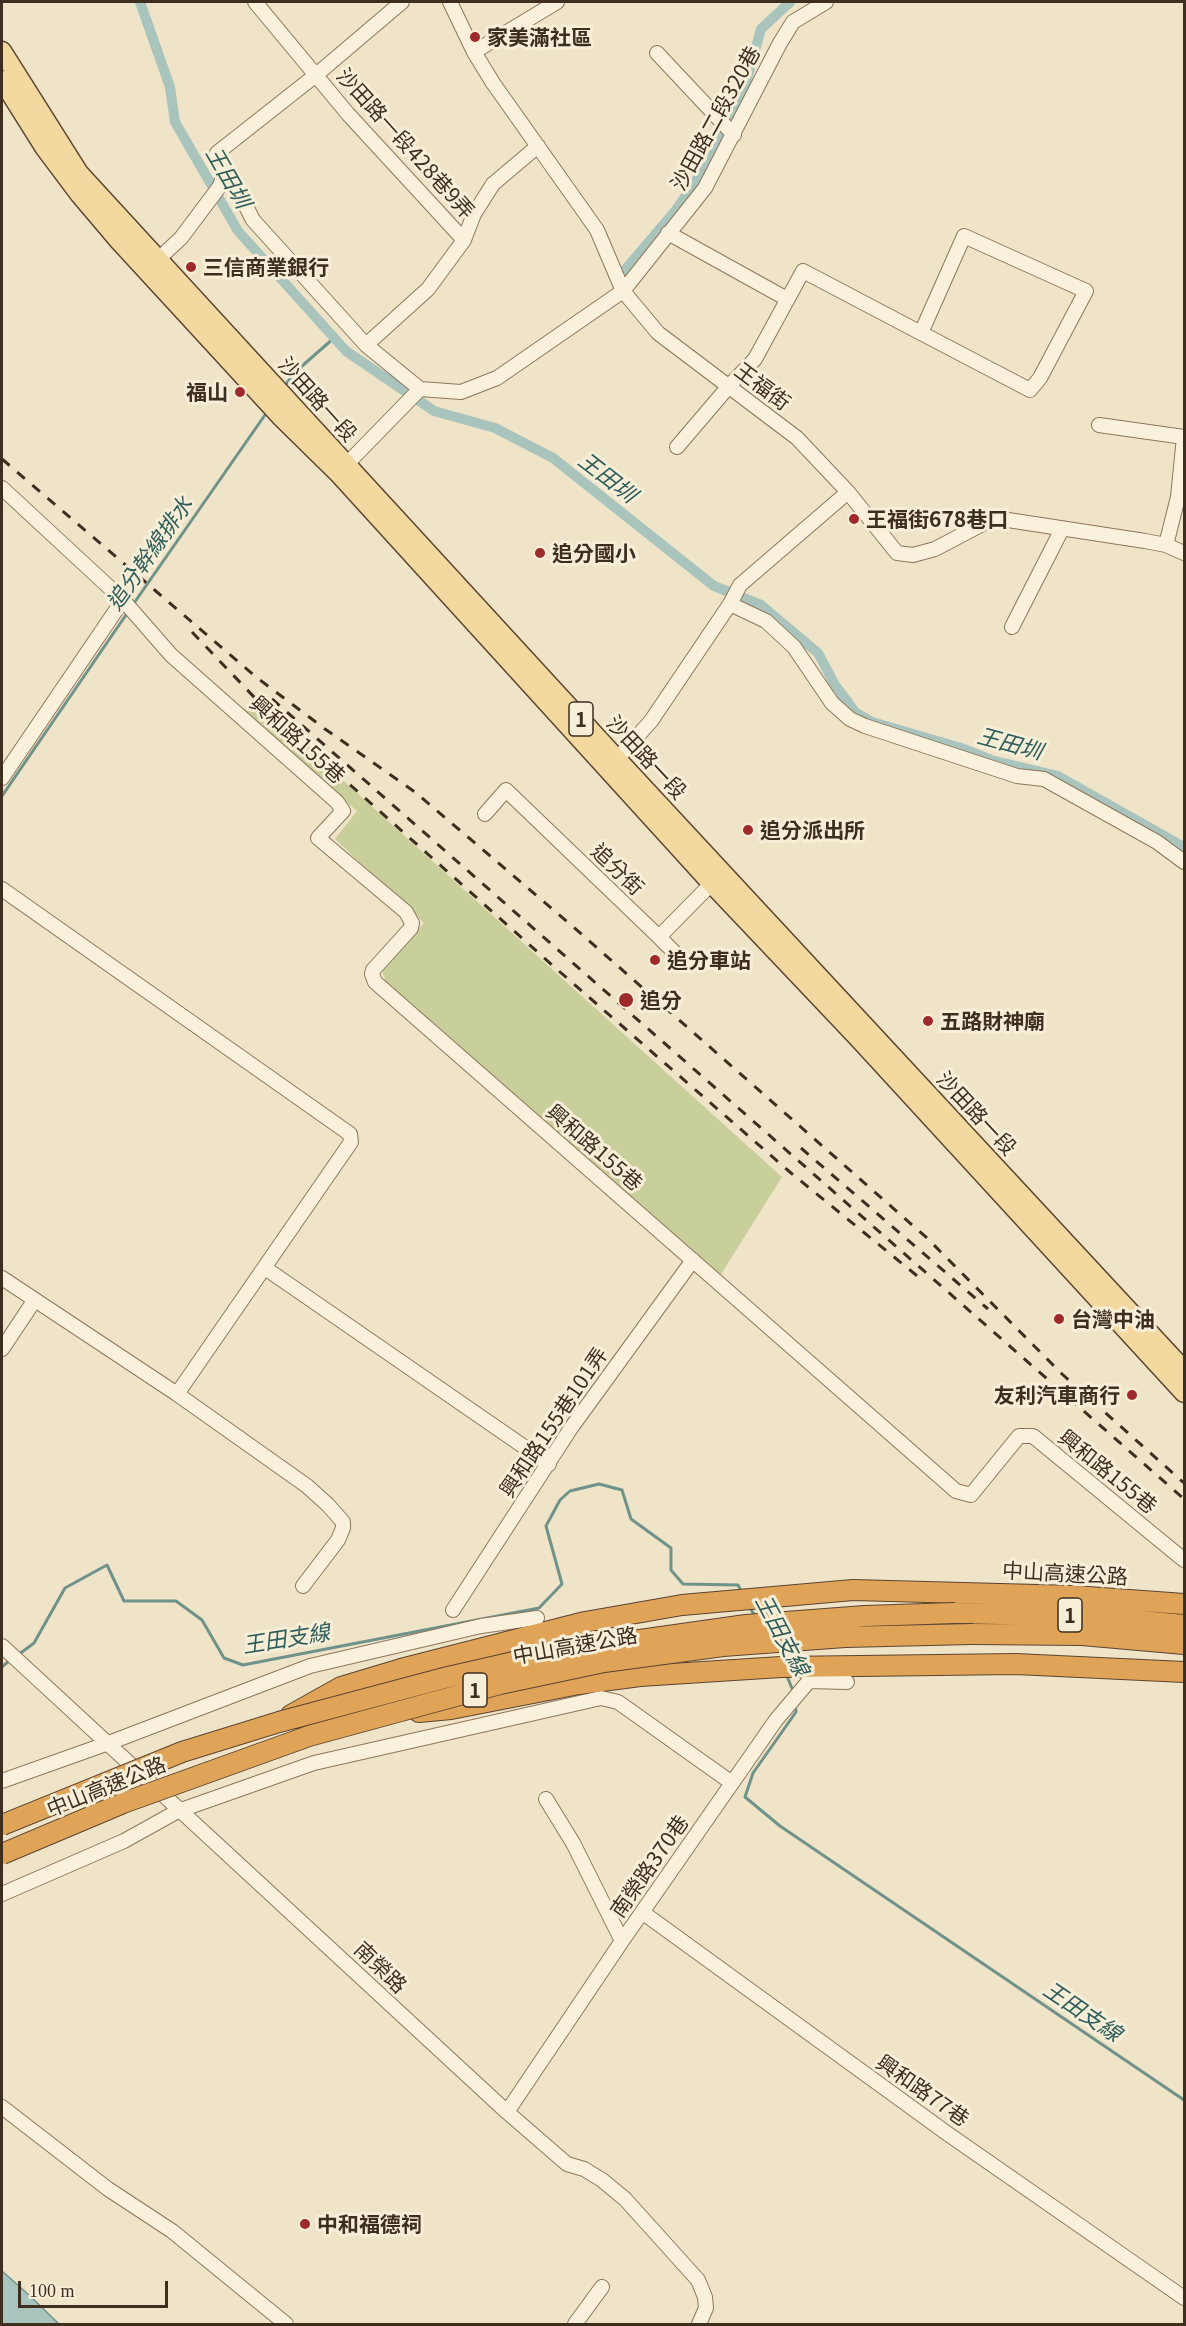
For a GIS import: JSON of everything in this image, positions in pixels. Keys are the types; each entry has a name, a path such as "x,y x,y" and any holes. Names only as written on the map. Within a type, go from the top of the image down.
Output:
{"highway":[{"name":"中山高速公路","path":"279,1722 341,1687 391,1672 585,1622 682,1605 853,1590 1074,1596 1185,1604"},
{"name":"中山高速公路","path":"2,1825 182,1752 279,1722 448,1677 562,1651 746,1625 865,1616 955,1613 1087,1616 1185,1625"},
{"name":"中山高速公路","path":"2,1854 123,1803 309,1736 500,1684 604,1662 723,1646 844,1637 973,1634 1082,1635 1185,1644"},
{"path":"395,1712 451,1709 579,1684 640,1676 781,1667 1016,1664 1185,1672"}],"main road":[{"name":"沙田路一段","path":"2,51 79,173 280,416 342,469 482,619 717,878 859,1039 1185,1393"},
{"name":"沙田路一段","path":"2,80 44,147 80,195 153,264"},
{"name":"沙田路一段","path":"482,619 617,759 717,878 1185,1370"}],"street":[{"name":"沙田路一段428巷9弄","path":"255,2 348,114 464,240"},
{"path":"342,469 420,389 366,345 253,220 217,153 316,75 402,2"},
{"name":"王福街","path":"450,2 474,52 493,83 597,230 623,291 658,333 797,438 848,492 897,553 913,555 935,549 990,520 1008,519 1166,545 1185,553"},
{"path":"474,52 557,2"},
{"name":"沙田路二段320巷","path":"420,389 461,392 497,378 623,291 705,188 793,22 826,2"},
{"path":"657,53 734,135"},
{"path":"366,345 428,289 464,240 474,214 493,184 538,146"},
{"path":"153,264 181,238 220,186 226,167"},
{"path":"668,233 788,299"},
{"path":"677,447 755,359 803,272 1030,390 1040,378 1086,291 964,236 921,333"},
{"path":"1099,425 1184,437 1178,497 1166,545"},
{"path":"2,488 123,600 2,778"},
{"path":"617,759 651,721 730,604 740,585 848,492"},
{"path":"1012,627 1062,529"},
{"name":"興和路155巷","path":"123,600 136,612 171,655 337,802 343,811 318,838 406,912 412,923 411,928 373,970 375,982 956,1491 971,1495 1019,1436 1033,1436 1185,1560"},
{"path":"730,604 766,621 794,647 832,703 850,719 1017,776 1044,779 1156,842 1185,862"},
{"name":"追分街","path":"485,814 506,790 659,937"},
{"path":"686,964 659,937 717,878"},
{"path":"2,889 350,1134 351,1142 177,1394"},
{"name":"興和路155巷101弄","path":"453,1610 572,1428 693,1260"},
{"path":"265,1268 549,1464"},
{"path":"2,1278 177,1394 307,1486 344,1522 338,1540 303,1586"},
{"path":"2,1349 34,1301"},
{"path":"2,1781 310,1666 481,1626 537,1618"},
{"name":"南榮路","path":"10,1654 105,1744 312,1931 507,2112 567,2164 584,2169 625,2199 649,2229 698,2280 705,2297 706,2308 699,2325"},
{"name":"南榮路370巷","path":"507,2112 622,1941 776,1720 809,1681 848,1682"},
{"path":"2,1894 124,1841 178,1811 314,1763 608,1698 618,1702 732,1783"},
{"path":"546,1799 588,1871 622,1941"},
{"name":"興和路77巷","path":"642,1912 900,2100 1185,2298"},
{"path":"2,2107 108,2189 172,2231 286,2325"},
{"path":"575,2325 602,2287"}],"green space":[{"path":"253,699 782,1177 720,1276 386,983 382,970 424,923 335,839 357,811 242,712"}],"water":[{"path":"2,2271 29,2295 59,2324 2,2324"}],"waterway":[{"name":"王田圳","path":"140,2 170,87 175,122 238,231 346,351 434,411 495,428 553,458 714,586 761,605 818,653 835,685 855,712 872,722 961,748 991,760 1058,776 1184,847"},
{"path":"625,270 676,210 712,157 742,97 761,29 790,2"},
{"name":"追分幹線排水","path":"284,387 294,373 334,338"},
{"name":"追分幹線排水","path":"132,606 267,412"},
{"name":"追分幹線排水","path":"2,796 128,612"},
{"name":"王田支線","path":"18,1655 34,1643 65,1588 107,1565 124,1601 176,1601 202,1620 224,1658 243,1665 539,1608 562,1584 546,1526 560,1500 570,1491 599,1484 622,1490 631,1519 671,1548 671,1570 683,1584 738,1585 742,1592"},
{"name":"王田支線","path":"749,1606 756,1618"},
{"name":"王田支線","path":"2,1667 10,1660"},
{"name":"王田支線","path":"786,1674 794,1693"},
{"name":"王田支線","path":"795,1705 796,1712 753,1773 745,1797 780,1826 1184,2100"}],"railway":[{"path":"2,459 256,677 415,792 570,924 927,1238 1062,1374 1184,1483"},
{"path":"192,632 255,698 310,749 560,972 791,1173 921,1279"},
{"path":"272,699 1184,1499"},
{"path":"801,1148 988,1309"}],"place":[{"name":"家美滿社區","path":"475,37"},
{"name":"三信商業銀行","path":"191,267"},
{"name":"福山","path":"240,392"},
{"name":"王福街678巷口","path":"854,519"},
{"name":"追分國小","path":"540,553"},
{"name":"追分派出所","path":"748,830"},
{"name":"追分車站","path":"655,960"},
{"name":"追分","path":"626,1000"},
{"name":"五路財神廟","path":"928,1021"},
{"name":"台灣中油","path":"1059,1319"},
{"name":"友利汽車商行","path":"1132,1395"},
{"name":"中和福德祠","path":"305,2224"}]}
